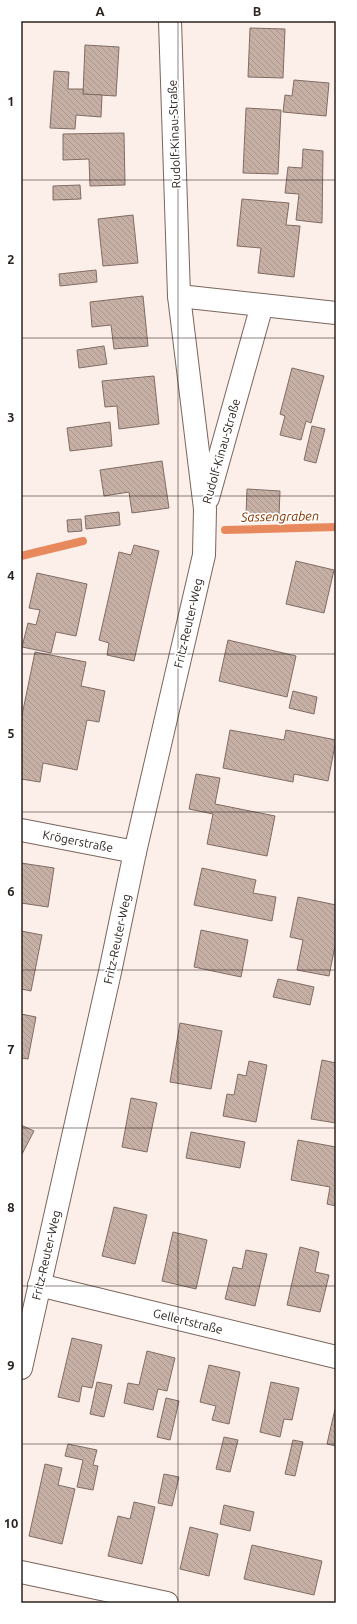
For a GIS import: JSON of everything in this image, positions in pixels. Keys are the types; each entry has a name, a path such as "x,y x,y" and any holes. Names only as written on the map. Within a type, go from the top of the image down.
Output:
{"street":[{"name":"Rudolf-Kinau-Straße","path":"170,21 179,296 205,509"},
{"path":"179,296 336,313"},
{"name":"Rudolf-Kinau-Straße","path":"205,509 262,305"},
{"name":"Fritz-Reuter-Weg","path":"21,1364 110,972 135,852 204,555 205,509"},
{"name":"Krögerstraße","path":"21,830 135,852"},
{"name":"Gellertstraße","path":"39,1285 336,1357"},
{"path":"21,1572 167,1603"}],"building":[{"path":"250,28 285,29 283,78 248,77"},
{"path":"85,45 119,47 116,96 83,94"},
{"path":"54,71 69,72 68,89 83,89 83,94 102,95 101,117 76,115 75,129 50,128"},
{"path":"294,80 329,83 326,116 283,112 285,95 292,96"},
{"path":"246,108 281,110 278,174 243,173"},
{"path":"124,133 125,185 90,186 89,159 63,160 63,134"},
{"path":"303,149 323,151 322,223 296,220 299,194 285,193 288,167 302,168"},
{"path":"80,185 81,199 53,200 53,186"},
{"path":"242,199 289,203 286,225 300,226 294,277 258,273 261,248 237,246"},
{"path":"133,215 138,263 103,266 98,219"},
{"path":"96,270 97,282 60,286 59,274"},
{"path":"143,296 148,346 114,349 111,325 92,327 90,302"},
{"path":"104,346 107,364 79,368 77,350"},
{"path":"292,368 324,376 311,423 306,421 301,440 280,435 285,416 280,414"},
{"path":"154,376 159,424 119,429 117,406 105,407 102,381"},
{"path":"110,422 112,446 70,451 67,428"},
{"path":"312,426 325,429 316,463 304,460"},
{"path":"162,461 169,508 132,513 129,492 104,496 100,470"},
{"path":"247,489 280,491 279,516 246,515"},
{"path":"119,512 120,525 86,529 85,516"},
{"path":"81,519 82,531 68,532 67,520"},
{"path":"134,545 159,551 134,661 107,655 109,643 99,640 119,552 131,555"},
{"path":"296,561 334,570 324,613 286,604"},
{"path":"37,573 87,584 76,636 56,632 51,653 22,647 28,623 36,625 40,610 29,608"},
{"path":"228,640 296,656 287,697 219,681"},
{"path":"35,652 86,662 81,686 105,691 99,722 87,720 77,770 43,763 40,782 21,779 21,720"},
{"path":"293,691 317,697 314,714 289,708"},
{"path":"230,730 284,740 286,730 336,740 328,781 294,774 293,782 223,768"},
{"path":"196,774 220,778 215,804 275,816 267,856 207,844 213,814 189,809"},
{"path":"21,863 54,868 48,907 21,903"},
{"path":"202,868 256,880 253,893 276,897 272,921 194,905"},
{"path":"298,897 336,905 336,946 329,976 297,970 303,940 290,937"},
{"path":"201,930 248,940 241,977 194,967"},
{"path":"21,931 42,935 31,991 21,989"},
{"path":"278,979 314,987 310,1005 273,997"},
{"path":"21,1014 36,1017 28,1059 21,1058"},
{"path":"180,1023 222,1031 211,1089 170,1082"},
{"path":"322,1060 336,1063 336,1123 311,1119"},
{"path":"249,1061 267,1065 256,1122 223,1116 227,1094 234,1095 238,1074 246,1076"},
{"path":"131,1098 157,1103 147,1152 122,1147"},
{"path":"21,1125 34,1131 21,1156"},
{"path":"191,1132 245,1142 240,1168 186,1158"},
{"path":"298,1140 336,1147 336,1206 327,1204 330,1187 291,1180"},
{"path":"114,1207 147,1215 135,1264 102,1256"},
{"path":"173,1232 207,1240 196,1289 162,1281"},
{"path":"300,1247 319,1252 315,1272 329,1275 320,1312 287,1305"},
{"path":"246,1250 267,1254 255,1306 225,1299 233,1267 242,1269"},
{"path":"72,1338 102,1345 92,1388 82,1386 79,1402 58,1397"},
{"path":"147,1351 175,1358 167,1391 158,1389 153,1410 124,1403 128,1383 139,1385"},
{"path":"209,1365 240,1372 229,1424 212,1420 216,1406 200,1402"},
{"path":"97,1382 112,1385 104,1417 90,1414"},
{"path":"271,1382 299,1388 292,1420 284,1419 280,1437 260,1432"},
{"path":"166,1398 179,1401 170,1440 157,1437"},
{"path":"336,1409 336,1446 327,1444"},
{"path":"224,1437 238,1440 230,1472 216,1469"},
{"path":"293,1440 303,1442 295,1476 285,1474"},
{"path":"68,1444 97,1450 93,1465 98,1466 93,1490 77,1487 83,1460 65,1456"},
{"path":"45,1464 62,1468 58,1485 75,1489 62,1544 29,1536"},
{"path":"164,1474 179,1477 172,1506 158,1503"},
{"path":"134,1502 155,1507 142,1564 108,1556 118,1516 130,1519"},
{"path":"224,1505 254,1512 250,1531 220,1524"},
{"path":"190,1527 218,1534 209,1576 180,1569"},
{"path":"252,1545 322,1561 314,1595 244,1579"}],"waterway":[{"name":"Sassengraben","path":"225,530 336,527"},
{"name":"Sassengraben","path":"21,556 83,541"}]}
